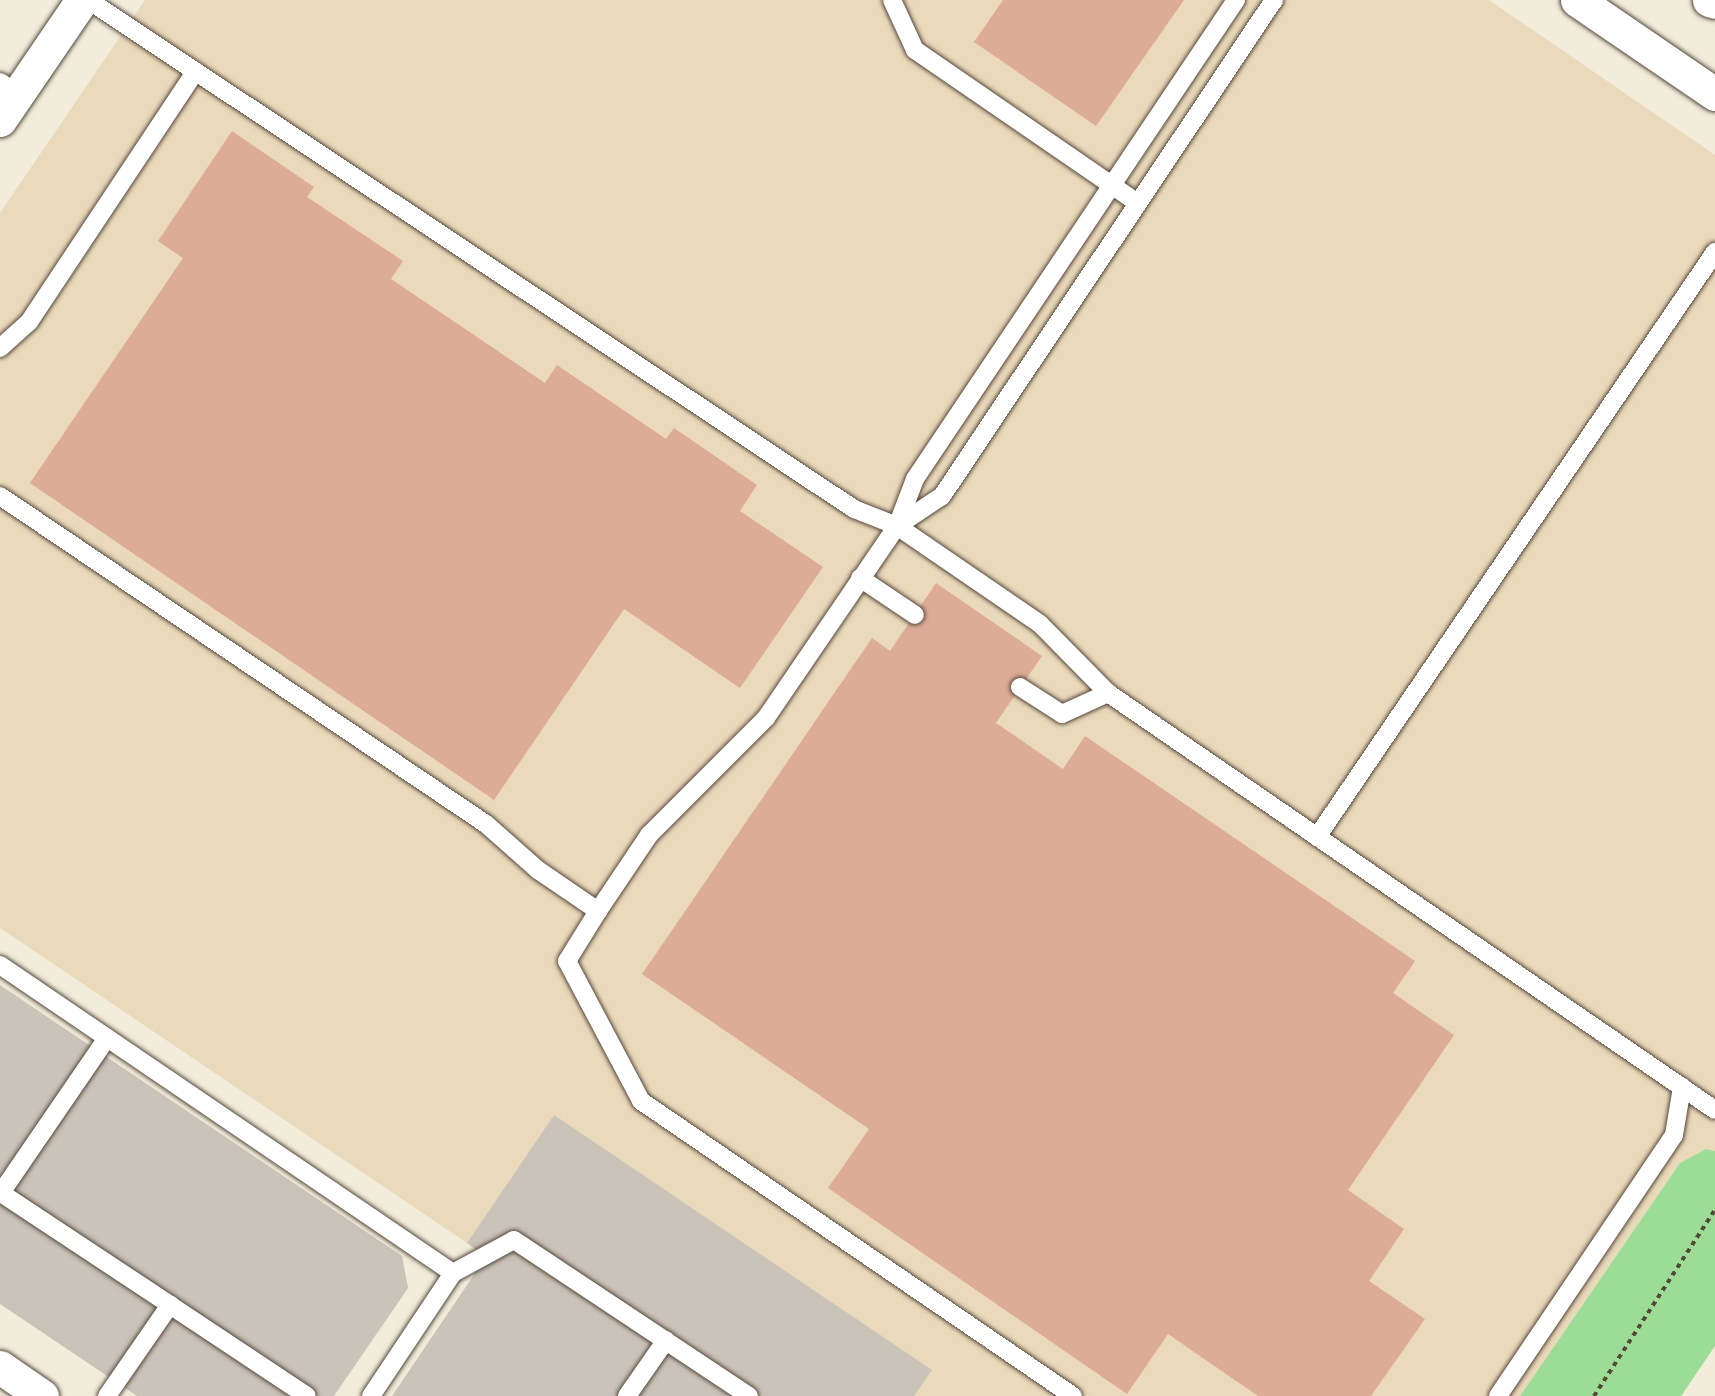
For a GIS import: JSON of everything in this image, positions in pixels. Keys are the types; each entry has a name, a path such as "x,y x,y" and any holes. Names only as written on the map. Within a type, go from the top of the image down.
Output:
{"main road":[{"path":"6,98 82,0"},
{"path":"1577,0 1715,94"},
{"path":"1709,0 1715,2"},
{"path":"0,1368 42,1396"}],"lane":[{"path":"88,0 854,509 897,526 1040,624 1108,693 1715,1110"},
{"path":"892,0 915,50 1138,203"},
{"path":"1073,1396 641,1101 567,961 649,835 766,717 897,526 915,479 1236,0"},
{"path":"897,526 942,496 1274,0"},
{"path":"0,348 29,322 196,71"},
{"path":"1317,837 1715,252"},
{"path":"0,496 486,824 538,870 598,911"},
{"path":"860,578 915,615"},
{"path":"1020,687 1062,714 1108,693"},
{"path":"0,965 453,1273"},
{"path":"107,1038 2,1193 307,1396"},
{"path":"1498,1396 1674,1135 1682,1088"},
{"path":"371,1396 453,1273 514,1240 748,1396"},
{"path":"107,1396 170,1305"},
{"path":"627,1396 666,1340"}],"path":[{"path":"1594,1396 1715,1210"}],"shaded area":[{"path":"145,0 1489,0 1715,155 1715,1151 1706,1149 1680,1163 1520,1396 914,1396 931,1370 554,1116 467,1243 0,928 0,213"},
{"path":"0,985 402,1256 408,1288 334,1396 137,1396 0,1304"},
{"path":"554,1115 932,1370 914,1396 392,1396 486,1257 467,1243"}],"green space":[{"path":"1706,1149 1715,1151 1715,1346 1681,1396 1520,1396 1680,1163"}],"building":[{"path":"1003,0 1184,0 1096,126 974,42"},
{"path":"232,131 314,187 307,197 403,261 391,279 545,383 557,365 666,439 674,428 757,485 740,511 823,567 740,688 624,609 494,800 30,483 183,258 158,241"},
{"path":"936,583 1042,656 996,723 1063,769 1085,736 1415,961 1393,993 1454,1035 1348,1190 1404,1229 1369,1281 1425,1319 1371,1396 1258,1396 1168,1334 1127,1394 828,1188 869,1129 642,974 872,638 890,651"}]}
